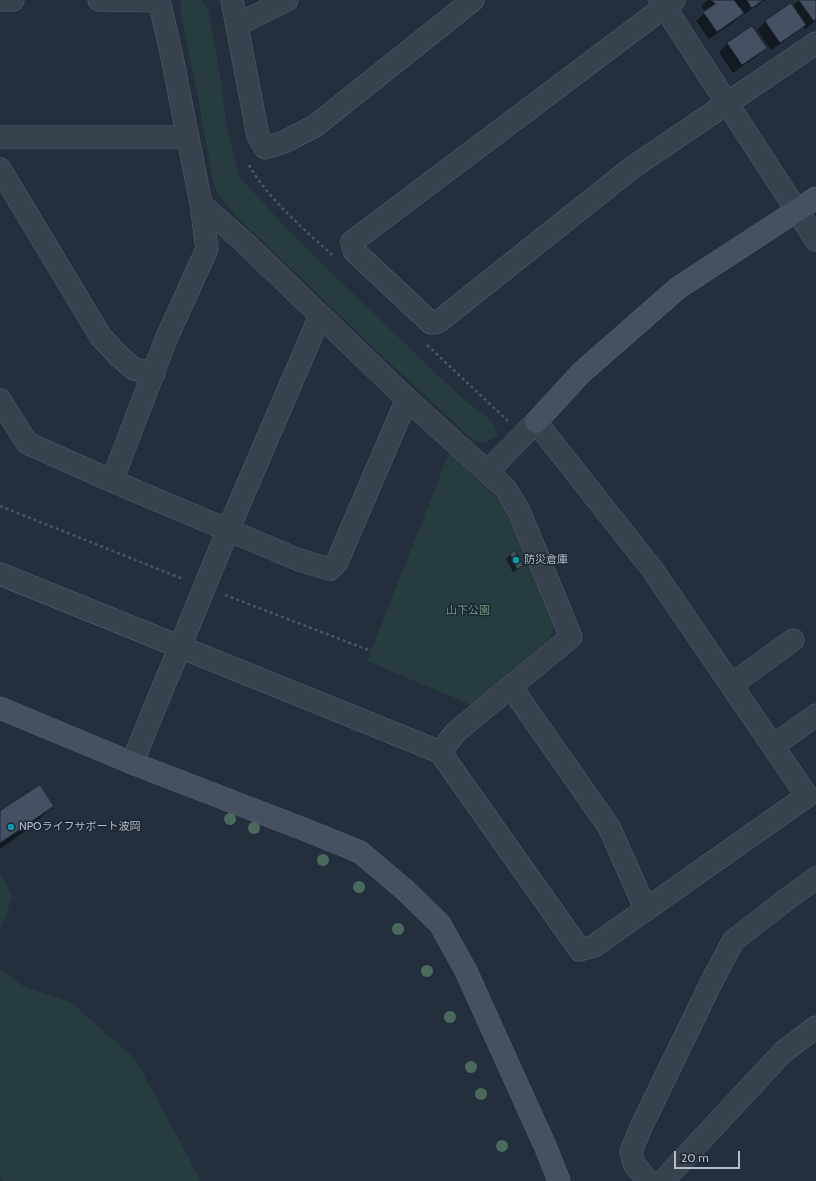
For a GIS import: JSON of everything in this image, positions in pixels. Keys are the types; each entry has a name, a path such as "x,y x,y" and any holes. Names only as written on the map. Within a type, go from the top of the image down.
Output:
{"street":[{"path":"0,0 13,0"},
{"path":"99,0 159,1 172,52 201,204 207,248 168,337 112,482"},
{"path":"232,0 258,136 265,148 284,142 315,126 473,0"},
{"path":"238,25 286,0"},
{"path":"816,43 728,103 633,167 438,322 430,323 354,251 352,242 666,2 728,103 816,240"},
{"path":"0,137 187,137"},
{"path":"0,169 101,337 119,356 134,368 154,373"},
{"path":"487,472 581,373 678,288 816,198"},
{"path":"201,204 244,242 407,399 506,489 519,511 571,637 456,732 440,752"},
{"path":"132,763 228,530 320,316"},
{"path":"0,400 27,443 112,482 299,560 330,569 337,562 407,399"},
{"path":"0,574 440,752 580,950 594,946 807,796 652,569 536,422"},
{"path":"731,685 793,640"},
{"path":"510,687 609,827 646,910"},
{"path":"0,708 132,763 360,852 405,890 440,924 466,971 546,1148 559,1181"},
{"path":"773,746 816,715"},
{"path":"648,1181 634,1164 631,1151 708,988 733,941 816,878"},
{"path":"663,1181 783,1052 816,1027"}],"path":[{"path":"0,506 204,588 372,651"}],"green space":[{"path":"181,0 201,0 208,9 219,69 227,129 239,176 286,228 344,285 463,399 493,422 497,435 484,443 473,440 394,367 234,214 214,187 198,97 181,15"},
{"name":"山下公園","path":"449,453 502,503 556,624 550,638 474,706 367,661"},
{"path":"0,875 13,895 0,931"},
{"path":"0,969 24,987 72,1003 135,1059 200,1181 4,1181 0,1176"}],"building":[{"path":"711,0 734,0 744,13 717,32 703,12 715,4"},
{"path":"747,0 763,0 752,8"},
{"path":"799,0 816,0 816,19 814,21"},
{"path":"791,3 806,25 780,43 765,21"},
{"path":"752,26 767,48 742,65 727,43"},
{"name":"防災倉庫","path":"515,551 523,566 517,569 510,554"},
{"name":"NPOライフサポート波岡","path":"40,785 54,806 0,843 0,811"}],"place":[{"name":"防災倉庫","path":"516,560"},
{"name":"NPOライフサポート波岡","path":"11,827"}]}
